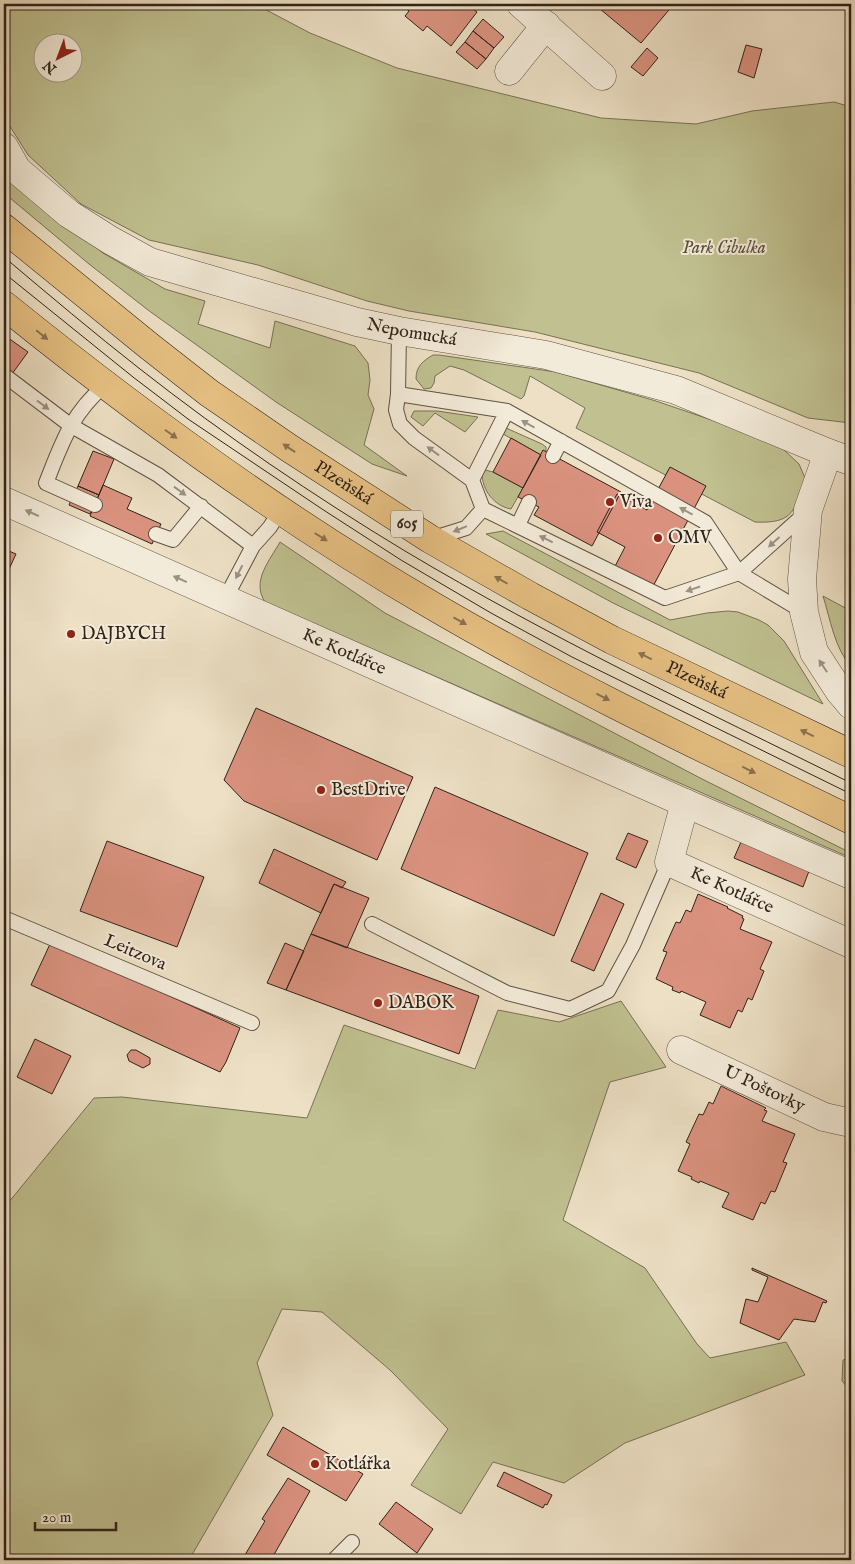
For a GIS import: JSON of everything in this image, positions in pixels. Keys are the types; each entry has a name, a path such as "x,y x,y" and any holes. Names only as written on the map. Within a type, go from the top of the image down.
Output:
{"main road":[{"name":"Plzeňská","path":"4,228 149,346 209,392 289,448 430,539 612,640 851,754"},
{"path":"4,304 105,385 280,511 431,606 511,650 708,751 851,820"}],"street":[{"path":"522,4 602,76"},
{"path":"509,72 546,25"},
{"name":"Nepomucká","path":"4,147 17,170 69,214 150,262 331,315 399,331 546,355 676,390 840,457"},
{"path":"840,457 808,510 802,579 804,612 814,652 840,692 851,705"},
{"name":"Ke Kotlářce","path":"4,501 851,875"},
{"name":"Ke Kotlářce","path":"685,803 669,862 851,944"},
{"name":"U Poštovky","path":"680,1050 824,1117 851,1123"}],"lane":[{"path":"399,331 396,410 400,424 414,438 472,480 483,509 665,598 740,573 808,510"},
{"path":"4,376 70,425 158,475 252,546"},
{"path":"94,505 46,483 70,425 90,397 105,385"},
{"path":"398,394 507,411 706,522 740,573 804,612"},
{"path":"472,480 507,411"},
{"path":"553,456 561,441"},
{"path":"518,525 529,502"},
{"path":"156,534 173,540 201,506"},
{"path":"430,539 466,528 483,509"},
{"path":"225,599 252,546 270,527 280,511"},
{"path":"372,924 507,993 570,1009 608,991 633,945 669,862"},
{"name":"Leitzova","path":"4,918 252,1023"},
{"path":"334,1560 352,1542"}],"green space":[{"name":"Park Cibulka","path":"4,4 255,4 310,33 397,68 601,118 696,124 752,111 834,102 851,107 851,423 808,418 699,373 535,332 409,311 367,301 258,265 149,240 81,204 28,155 4,117"},
{"path":"4,169 19,186 103,253 165,289 205,301 198,324 270,348 275,321 355,346 368,363 370,380 368,395 374,409 364,445 407,476 372,464 276,402 148,310 89,264 4,193"},
{"path":"433,355 556,372 656,401 732,427 781,447 799,464 805,478 795,507 791,513 778,520 755,522 576,428 585,408 530,376 524,396 521,399 464,370 450,366 435,376 431,388 424,389 416,379 417,371 423,362"},
{"path":"414,411 437,411 478,417 465,432 435,413 423,426 411,417"},
{"path":"506,428 542,444 546,447 546,452 541,455 503,434"},
{"path":"485,470 493,472 523,488 511,509 494,501 490,496 484,485 482,473"},
{"path":"503,531 670,620 728,611 738,612 759,620 768,625 784,641 823,704 613,603 486,534"},
{"path":"280,542 385,613 704,780 851,853 851,858 265,602 261,594 261,579 267,563"},
{"path":"823,596 851,611 851,666 837,643"},
{"path":"621,1001 666,1067 610,1082 563,1220 645,1268 697,1344 710,1358 786,1342 805,1375 625,1443 564,1483 493,1462 461,1514 411,1485 448,1429 390,1370 322,1312 282,1309 257,1363 273,1415 189,1560 4,1560 4,1208 94,1098 122,1097 307,1118 344,1025 475,1069 498,1010 559,1022"},
{"path":"851,1358 851,1391 842,1381 843,1360"}],"building":[{"path":"400,4 467,4 477,12 451,46 427,26 423,31 405,16 409,11"},
{"path":"594,4 674,4 641,43"},
{"path":"483,19 504,37 494,48 473,31"},
{"path":"473,31 494,48 486,59 465,42"},
{"path":"465,42 486,59 477,69 456,52"},
{"path":"746,45 762,49 754,78 738,72"},
{"path":"647,48 658,58 643,76 631,67"},
{"path":"4,335 28,352 4,385"},
{"path":"511,438 541,455 523,488 493,472"},
{"path":"543,450 621,492 592,546 534,515 539,507 518,497"},
{"path":"93,451 114,459 99,495 78,486"},
{"path":"670,467 706,486 649,594 611,574 625,547 597,532 617,494 647,510"},
{"path":"103,485 132,498 127,509 161,524 152,544 90,516"},
{"path":"78,486 99,495 90,514 69,505"},
{"path":"4,549 16,554 4,580"},
{"name":"BestDrive","path":"256,708 413,777 377,860 244,801 224,780"},
{"path":"435,787 588,853 554,936 401,869"},
{"path":"628,833 648,841 636,868 616,859"},
{"path":"107,841 204,877 177,947 80,911"},
{"path":"741,842 809,871 803,887 734,858"},
{"path":"274,849 346,882 342,888 334,884 321,913 259,883"},
{"path":"334,884 369,898 347,948 311,934"},
{"path":"601,893 624,904 594,971 571,961"},
{"path":"698,894 743,916 742,918 744,919 740,929 772,942 760,969 764,971 752,1000 748,998 742,1012 738,1010 730,1028 700,1015 706,1002 681,991 680,993 672,990 673,987 656,979 667,952 663,951 676,922 680,923 686,910 691,912"},
{"path":"311,934 479,996 459,1054 286,990"},
{"path":"51,942 240,1028 220,1072 31,985"},
{"path":"285,943 304,951 286,990 267,983"},
{"path":"35,1039 71,1056 52,1094 17,1077"},
{"path":"131,1050 136,1050 150,1058 150,1064 143,1068 129,1061 127,1055"},
{"path":"721,1086 766,1108 764,1110 767,1111 762,1121 795,1134 783,1162 787,1163 775,1192 771,1191 765,1204 761,1202 753,1220 722,1207 729,1193 700,1181 699,1183 691,1179 692,1177 678,1171 690,1144 686,1142 699,1114 703,1115 709,1102 713,1104"},
{"path":"752,1268 827,1301 826,1303 823,1302 815,1322 794,1319 779,1340 740,1323 746,1299 758,1302 768,1277 752,1270"},
{"name":"Kotlářka","path":"283,1427 363,1474 346,1501 267,1455"},
{"path":"504,1472 552,1495 547,1505 545,1504 543,1508 497,1486"},
{"path":"288,1478 310,1491 271,1560 242,1560 265,1521 262,1519"},
{"path":"396,1502 433,1529 417,1553 379,1524"}],"tram line":[{"path":"4,257 72,314 204,418 303,487 371,530 459,583 570,643 851,783"},
{"path":"4,273 188,419 401,560 491,613 572,657 851,794"}],"place":[{"name":"Viva","path":"610,502"},
{"name":"OMV","path":"658,538"},
{"name":"DAJBYCH","path":"71,634"},
{"name":"BestDrive","path":"321,790"},
{"name":"DABOK","path":"378,1003"},
{"name":"Kotlářka","path":"315,1464"}]}
